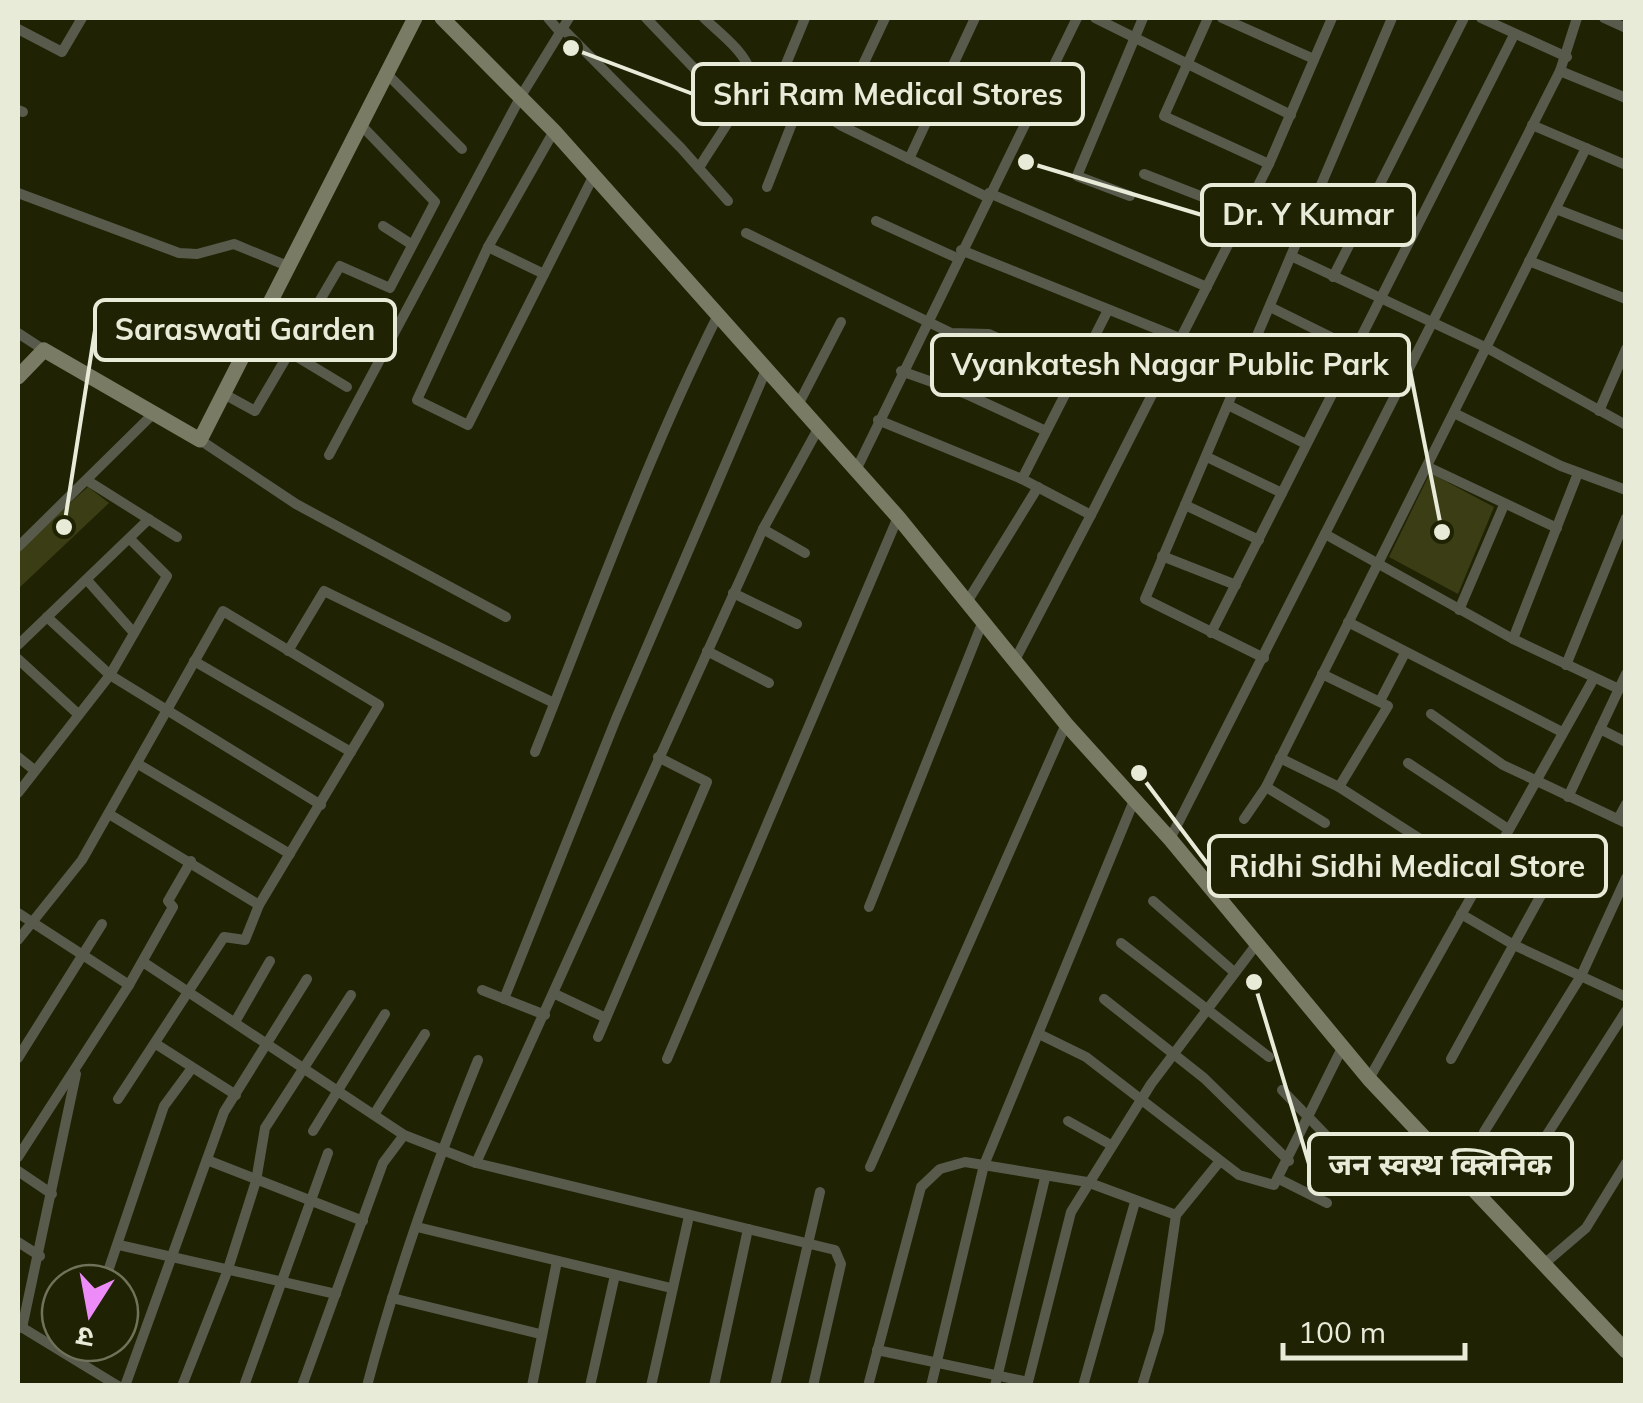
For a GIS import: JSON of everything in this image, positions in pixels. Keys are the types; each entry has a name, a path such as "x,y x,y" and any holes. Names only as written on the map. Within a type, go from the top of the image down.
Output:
{"street":[{"path":"18,29 62,52 82,18"},
{"path":"200,440 415,18"},
{"path":"442,18 554,131 898,517 1066,724 1170,840 1370,1079 1626,1351"},
{"path":"548,18 699,168 728,202"},
{"path":"330,456 521,96 570,18"},
{"path":"646,18 714,89"},
{"path":"699,168 746,91 751,74 745,61 704,18"},
{"path":"778,81 805,18"},
{"path":"837,120 885,18"},
{"path":"908,159 975,18"},
{"path":"856,470 901,371 1077,18"},
{"path":"1094,18 1291,116"},
{"path":"1130,196 1077,176 1143,18"},
{"path":"1208,18 1164,116 1269,164"},
{"path":"1222,18 1314,59"},
{"path":"1015,660 1269,164 1332,18"},
{"path":"1264,658 1145,599 1392,18"},
{"path":"1333,277 1464,18"},
{"path":"1481,18 1567,56"},
{"path":"1170,840 1560,71 1577,18"},
{"path":"1605,18 1626,28"},
{"path":"1212,633 1514,35"},
{"path":"1560,71 1626,98"},
{"path":"387,74 462,150"},
{"path":"767,186 798,108 808,112 813,107 908,159 1206,287"},
{"path":"224,394 255,411 340,266 390,288 435,202 362,125"},
{"path":"1532,126 1626,165"},
{"path":"554,131 488,247 417,400 468,425 594,175"},
{"path":"1244,820 1266,787 1586,148"},
{"path":"1144,174 1244,214"},
{"path":"18,192 179,253 197,254 234,244 290,267"},
{"path":"1556,209 1626,236"},
{"path":"876,221 1182,339"},
{"path":"383,226 411,244"},
{"path":"746,233 926,321 958,334 989,334 1074,373"},
{"path":"488,247 544,274"},
{"path":"1291,256 1487,348 1626,424"},
{"path":"1529,262 1626,299"},
{"path":"1270,307 1354,349"},
{"path":"317,308 358,332"},
{"path":"1022,479 1108,310"},
{"path":"535,752 666,421 718,315"},
{"path":"798,405 841,322"},
{"path":"18,332 200,440 296,504 506,616"},
{"path":"1599,411 1626,349"},
{"path":"18,377 44,350"},
{"path":"288,352 348,387"},
{"path":"504,999 616,719 766,370"},
{"path":"901,371 966,394 1046,431"},
{"path":"1228,405 1306,444"},
{"path":"1454,413 1578,474 1626,490"},
{"path":"18,547 153,414"},
{"path":"878,420 1022,479 1091,514"},
{"path":"476,1163 763,529 818,429"},
{"path":"1207,457 1282,493"},
{"path":"1428,468 1557,528"},
{"path":"1513,639 1578,474"},
{"path":"88,481 177,537"},
{"path":"967,602 1038,487"},
{"path":"1185,504 1259,540"},
{"path":"1459,610 1504,505"},
{"path":"667,1059 898,517"},
{"path":"1566,665 1626,518"},
{"path":"18,646 149,519"},
{"path":"763,529 805,553"},
{"path":"1325,534 1513,639 1619,688"},
{"path":"18,793 33,769 110,676 166,576 130,539"},
{"path":"1162,556 1236,584"},
{"path":"87,580 134,633"},
{"path":"288,651 324,591 554,704"},
{"path":"734,593 798,624"},
{"path":"18,940 82,860 222,611 378,705 259,905 245,940 224,937 118,1100"},
{"path":"48,617 110,676 321,804"},
{"path":"869,907 982,621"},
{"path":"1348,622 1562,732"},
{"path":"707,651 769,684"},
{"path":"1380,701 1405,653"},
{"path":"18,659 78,714"},
{"path":"194,661 352,752"},
{"path":"1322,674 1388,706 1339,787"},
{"path":"1568,798 1626,674"},
{"path":"1370,1079 1594,678"},
{"path":"1431,714 1534,781 1568,798 1622,821 1626,804"},
{"path":"870,1167 1066,724"},
{"path":"1600,729 1626,742"},
{"path":"18,757 33,769"},
{"path":"598,1037 706,782 658,757"},
{"path":"1280,758 1339,787 1481,878"},
{"path":"1408,763 1508,829"},
{"path":"138,764 290,854"},
{"path":"1266,787 1325,823"},
{"path":"931,1386 984,1165 1133,802"},
{"path":"109,814 259,905"},
{"path":"18,1156 129,986 173,907 168,901 191,861"},
{"path":"1484,1132 1581,976 1626,878"},
{"path":"1451,1058 1546,886"},
{"path":"1154,901 1234,972"},
{"path":"18,913 129,986"},
{"path":"1461,914 1514,945 1626,997"},
{"path":"18,1058 102,924"},
{"path":"1121,943 1269,1058"},
{"path":"877,1350 996,1381 1028,1384 1071,1212 1141,1100 1256,945"},
{"path":"235,1022 270,961"},
{"path":"143,962 404,1135 476,1163 808,1242 841,1256 812,1386"},
{"path":"81,1363 122,1386 224,1112 269,1047 307,979"},
{"path":"482,990 545,1015"},
{"path":"555,994 606,1018"},
{"path":"182,1386 256,1180 265,1128 352,995"},
{"path":"1104,1000 1243,1112 1288,1161"},
{"path":"1523,1172 1626,1011"},
{"path":"313,1131 386,1014"},
{"path":"375,1113 425,1034"},
{"path":"1038,1034 1086,1056 1239,1175 1274,1186 1342,1046"},
{"path":"156,1044 236,1095"},
{"path":"369,1385 392,1298 442,1149 478,1060"},
{"path":"20,1326 40,1256 78,1067"},
{"path":"112,1263 164,1106 192,1068"},
{"path":"1282,1090 1349,1159"},
{"path":"1068,1121 1111,1145"},
{"path":"302,1386 384,1163 404,1135"},
{"path":"244,1386 328,1154"},
{"path":"207,1160 363,1222"},
{"path":"868,1386 921,1186 940,1169 965,1162 1087,1182 1176,1215"},
{"path":"1142,1386 1159,1331 1176,1215 1220,1162"},
{"path":"1544,1264 1586,1228 1626,1163"},
{"path":"18,1171 52,1194"},
{"path":"996,1381 1045,1178"},
{"path":"1279,1179 1328,1202"},
{"path":"775,1386 820,1192"},
{"path":"1083,1386 1135,1202"},
{"path":"651,1386 689,1216"},
{"path":"417,1227 671,1288"},
{"path":"714,1386 748,1229"},
{"path":"18,1242 40,1256"},
{"path":"119,1245 336,1294"},
{"path":"532,1386 557,1261"},
{"path":"590,1386 615,1275"},
{"path":"392,1298 540,1334"}],"green space":[{"path":"1430,473 1494,507 1458,594 1389,557"},
{"path":"88,487 109,503 18,589 18,550"}],"place":[{"name":"Shri Ram Medical Stores","path":"571,48"},
{"name":"Dr. Y Kumar","path":"1026,162"},
{"name":"Saraswati Garden","path":"64,527"},
{"name":"Vyankatesh Nagar Public Park","path":"1442,532"},
{"name":"Ridhi Sidhi Medical Store","path":"1139,773"},
{"name":"जन स्वस्थ क्लिनिक","path":"1254,982"}]}
